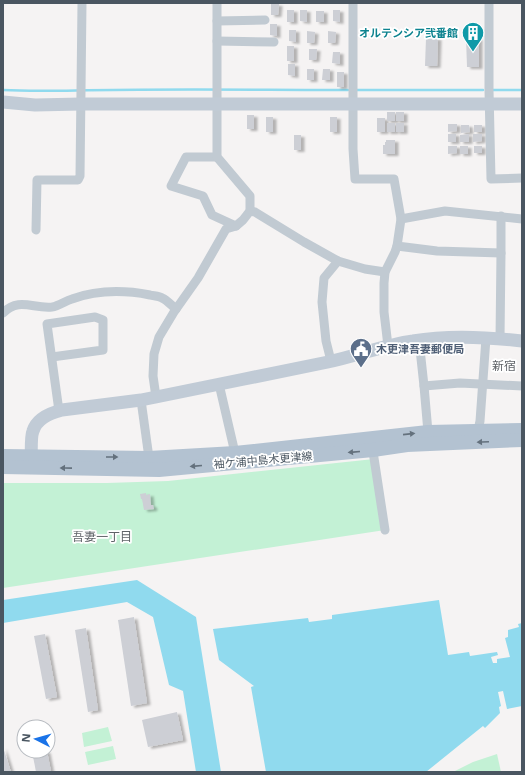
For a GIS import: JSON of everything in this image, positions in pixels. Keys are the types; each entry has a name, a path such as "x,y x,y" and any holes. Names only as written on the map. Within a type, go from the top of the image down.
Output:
{"main road":[{"name":"袖ケ浦中島木更津線","path":"3,456 31,462 158,470 372,444 428,432 522,430"},
{"name":"袖ケ浦中島木更津線","path":"3,467 31,462 149,458 372,444 407,445 522,440"}],"street":[{"path":"36,230 37,180 78,180 80,176 82,3"},
{"path":"156,397 153,376 154,354 159,338 176,309 198,278 226,229 236,226 250,211 250,196 217,157 217,3"},
{"path":"353,3 353,149 355,179 394,179 401,219 397,246 385,272 383,300 388,346"},
{"path":"488,3 490,179 522,178"},
{"path":"217,21 265,20"},
{"path":"217,41 274,42"},
{"path":"3,102 35,105 522,104"},
{"path":"217,157 186,157 171,186 203,196 212,215 236,226"},
{"path":"250,211 255,212 338,261 364,269 385,272"},
{"path":"401,219 445,211 522,219"},
{"path":"500,216 500,338"},
{"path":"397,246 437,251 501,253"},
{"path":"331,361 326,341 322,302 324,278 338,261"},
{"path":"3,313 8,309 21,304 47,307 54,306 72,299 108,291 139,293 163,298 176,309"},
{"path":"52,357 104,350 103,320 95,317 47,324 59,411"},
{"path":"31,462 32,432 36,424 50,413 141,400 331,361 388,346 419,340 440,338 500,338 522,341"},
{"path":"478,431 486,338"},
{"path":"419,340 428,432"},
{"path":"424,386 460,383 522,386"},
{"path":"219,384 235,453"},
{"path":"141,400 149,458"},
{"path":"372,444 385,530"}],"green space":[{"path":"374,459 385,530 3,588 3,483 107,483 168,481"},
{"path":"108,727 112,741 84,747 82,733"},
{"path":"113,746 116,759 88,765 85,752"},
{"path":"497,754 501,772 453,772 473,762"}],"water":[{"path":"137,580 196,617 221,772 196,772 183,691 169,685 153,617 127,602 3,623 3,600"},
{"path":"439,600 448,655 469,652 470,656 497,652 498,655 491,657 493,663 497,663 497,659 510,657 505,638 508,637 508,630 519,627 518,624 522,623 522,706 507,709 503,691 498,692 501,706 499,707 500,713 485,728 483,726 426,772 266,772 251,687 254,686 219,660 213,629 308,618 309,622 332,619 332,615"}],"building":[{"path":"271,4 279,4 278,15 271,15"},
{"path":"287,10 294,10 294,22 287,22"},
{"path":"300,10 307,10 307,22 300,21"},
{"path":"333,10 340,10 340,22 333,21"},
{"path":"316,11 324,11 324,22 316,22"},
{"path":"270,24 277,24 277,36 270,35"},
{"path":"289,30 296,30 296,42 289,41"},
{"path":"307,31 315,32 314,43 307,43"},
{"path":"328,31 336,32 335,43 328,43"},
{"path":"426,38 438,38 437,66 425,66"},
{"name":"オルテンシア弐番館","path":"466,38 479,38 479,67 467,67"},
{"path":"287,46 294,46 294,61 287,61"},
{"path":"309,49 317,49 316,60 309,60"},
{"path":"333,52 340,52 340,64 332,63"},
{"path":"288,64 295,64 295,76 288,75"},
{"path":"307,69 314,69 314,80 307,80"},
{"path":"323,69 330,69 330,80 322,80"},
{"path":"337,72 344,72 344,87 337,87"},
{"path":"387,112 395,112 395,121 387,121"},
{"path":"396,112 404,112 404,121 396,121"},
{"path":"247,115 254,115 254,129 247,129"},
{"path":"266,117 273,117 273,132 266,132"},
{"path":"330,117 337,117 337,132 330,132"},
{"path":"377,118 385,118 385,132 377,132"},
{"path":"387,123 395,123 395,132 387,132"},
{"path":"396,123 404,123 404,132 396,132"},
{"path":"448,124 457,124 457,131 448,132"},
{"path":"461,125 469,125 470,132 461,133"},
{"path":"474,125 482,125 482,132 474,132"},
{"path":"448,134 456,134 456,142 448,142"},
{"path":"469,134 469,142 460,142 460,135"},
{"path":"473,134 482,134 482,141 473,142"},
{"path":"294,135 301,135 301,150 294,150"},
{"path":"386,140 395,140 395,154 383,154 383,145 385,145"},
{"path":"448,146 457,146 457,153 448,154"},
{"path":"460,146 468,146 468,154 460,154"},
{"path":"474,146 482,146 482,153 474,153"},
{"path":"146,493 146,495 150,494 151,505 153,505 154,509 144,510 140,494"},
{"path":"134,617 147,703 131,706 118,620"},
{"path":"86,628 98,710 88,712 75,630"},
{"path":"45,634 57,697 46,699 34,636"},
{"path":"177,712 183,740 148,747 142,720"},
{"path":"3,747 11,772 3,772"},
{"path":"34,759 49,759 51,772 36,772"}],"waterway":[{"path":"3,90 348,90"},
{"path":"357,90 483,90"},
{"path":"493,90 522,90"}],"place":[{"name":"オルテンシア弐番館","path":"473,52"},
{"name":"木更津吾妻郵便局","path":"361,368"}],"district":[{"name":"新宿","path":"504,366"},
{"name":"吾妻一丁目","path":"102,537"}]}
